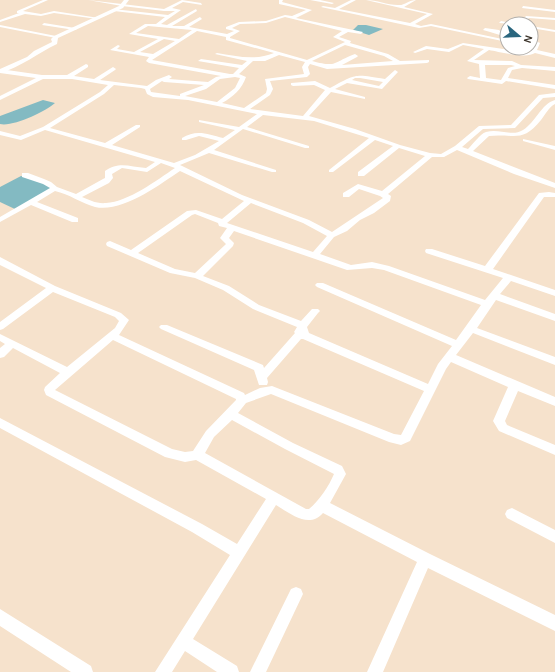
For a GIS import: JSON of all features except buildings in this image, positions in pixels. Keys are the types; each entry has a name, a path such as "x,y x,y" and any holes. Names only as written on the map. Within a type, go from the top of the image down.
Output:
{"street":[{"path":"46,0 18,12 44,15 54,12 97,18"},
{"path":"90,0 124,3 164,10 179,10 157,25"},
{"path":"171,9 168,8 184,0 200,4"},
{"path":"280,0 283,4 310,10 294,18"},
{"path":"312,0 343,5"},
{"path":"330,3 335,0"},
{"path":"336,9 354,0"},
{"path":"368,0 431,14 412,24"},
{"path":"388,4 397,0"},
{"path":"400,7 414,0"},
{"path":"0,26 56,37 114,10 124,3"},
{"path":"323,7 412,24 423,28 438,22"},
{"path":"523,7 555,12"},
{"path":"114,10 169,16"},
{"path":"168,26 196,10"},
{"path":"0,21 24,13"},
{"path":"179,40 131,34 147,24 184,28 228,36 238,31 228,28 237,23 266,22 282,16 361,33"},
{"path":"539,17 555,19"},
{"path":"184,28 200,18"},
{"path":"414,18 420,20"},
{"path":"320,24 327,21"},
{"path":"44,24 76,29"},
{"path":"431,25 499,39"},
{"path":"323,30 333,27"},
{"path":"485,29 497,31 499,33"},
{"path":"539,29 555,31"},
{"path":"196,30 154,56 149,61 243,77 236,90 218,104"},
{"path":"346,30 346,32 335,38 349,42 346,44"},
{"path":"458,35 463,32"},
{"path":"228,36 228,39 320,66 334,67 427,61"},
{"path":"3,72 36,52 54,44 56,41 54,38 56,37"},
{"path":"135,54 163,38"},
{"path":"245,110 266,96 269,91 267,80 307,75 305,67 309,62 322,54 346,44 382,54 399,63"},
{"path":"415,52 426,47 449,51 460,44 499,51"},
{"path":"118,46 112,50 154,56"},
{"path":"487,49 470,61 482,63 512,63 520,66 555,68"},
{"path":"537,67 538,62 549,63 554,56 539,50"},
{"path":"178,96 201,90 215,79 233,75 254,58 266,59 279,53"},
{"path":"217,54 250,60"},
{"path":"334,67 355,56"},
{"path":"201,61 242,67"},
{"path":"482,63 483,80"},
{"path":"68,77 86,66"},
{"path":"470,78 502,82 510,69 520,66"},
{"path":"164,80 181,67"},
{"path":"94,81 113,69"},
{"path":"3,72 42,77 68,77 110,85 142,86 147,88 150,94 178,96 262,113 305,117 339,125 369,141 398,146 427,158 442,156 463,150 487,134 515,135 524,133 531,128 552,103 555,102"},
{"path":"347,82 381,88 395,72"},
{"path":"305,117 324,94 358,76 387,81"},
{"path":"0,98 42,77"},
{"path":"505,79 555,87"},
{"path":"147,88 158,81 164,80 209,84"},
{"path":"269,86 312,82 330,90 363,98"},
{"path":"0,133 21,138 45,128 102,93 110,85"},
{"path":"463,150 481,127 513,127 541,96 555,95"},
{"path":"25,175 48,183 54,189 75,197 98,205 108,205 141,192 177,167 223,140 262,113"},
{"path":"201,121 241,128 307,147"},
{"path":"107,145 138,126"},
{"path":"45,128 107,145 177,167 250,200 316,226 331,236"},
{"path":"184,139 191,134 196,133 223,140"},
{"path":"525,140 555,148"},
{"path":"331,171 369,141"},
{"path":"361,174 398,146"},
{"path":"207,150 274,170"},
{"path":"463,150 555,186"},
{"path":"383,194 427,158"},
{"path":"75,197 106,181 109,178 108,173 117,166 148,170 160,161"},
{"path":"315,255 331,236 344,229 357,218 371,211 388,199 387,196 383,194 358,186 346,195"},
{"path":"0,220 54,189"},
{"path":"488,269 542,195 555,195"},
{"path":"223,222 250,200"},
{"path":"32,203 75,220"},
{"path":"132,253 190,213 196,212 223,222 224,225 232,228 350,268 372,265 386,268 487,304"},
{"path":"198,276 229,246 230,243 224,238 232,228"},
{"path":"110,244 172,271 198,276 226,288 256,307 293,320 301,332 430,389"},
{"path":"429,251 488,269 555,293"},
{"path":"1,263 52,288 118,315 124,320 119,330 113,336 51,387 49,390 50,392 169,453 185,457 197,455 308,515 313,514 338,479 340,474 338,470 283,443 231,414"},
{"path":"197,455 210,434 231,414 242,400 250,399 265,390 272,390 393,439 401,440 406,438 442,368 471,329 487,304 509,277"},
{"path":"320,285 458,345"},
{"path":"0,327 52,288"},
{"path":"495,296 555,318"},
{"path":"262,377 301,332 315,311"},
{"path":"164,327 259,368 265,390"},
{"path":"471,329 555,361"},
{"path":"113,336 234,393 240,396 242,400"},
{"path":"0,337 69,373"},
{"path":"0,354 12,344"},
{"path":"450,357 555,402"},
{"path":"515,384 499,421 500,425 503,428 555,450"},
{"path":"0,424 240,552"},
{"path":"163,672 270,505 273,497"},
{"path":"320,505 425,560 555,623"},
{"path":"512,514 555,537"},
{"path":"376,672 425,560"},
{"path":"258,672 296,594"},
{"path":"0,617 85,672"},
{"path":"184,641 231,672"}],"water":[{"path":"358,25 366,25 383,29 369,35 353,30"},
{"path":"43,100 55,103 29,118 13,123 0,124 0,116"},
{"path":"21,176 47,183 52,189 17,210 0,202 0,187"}]}
